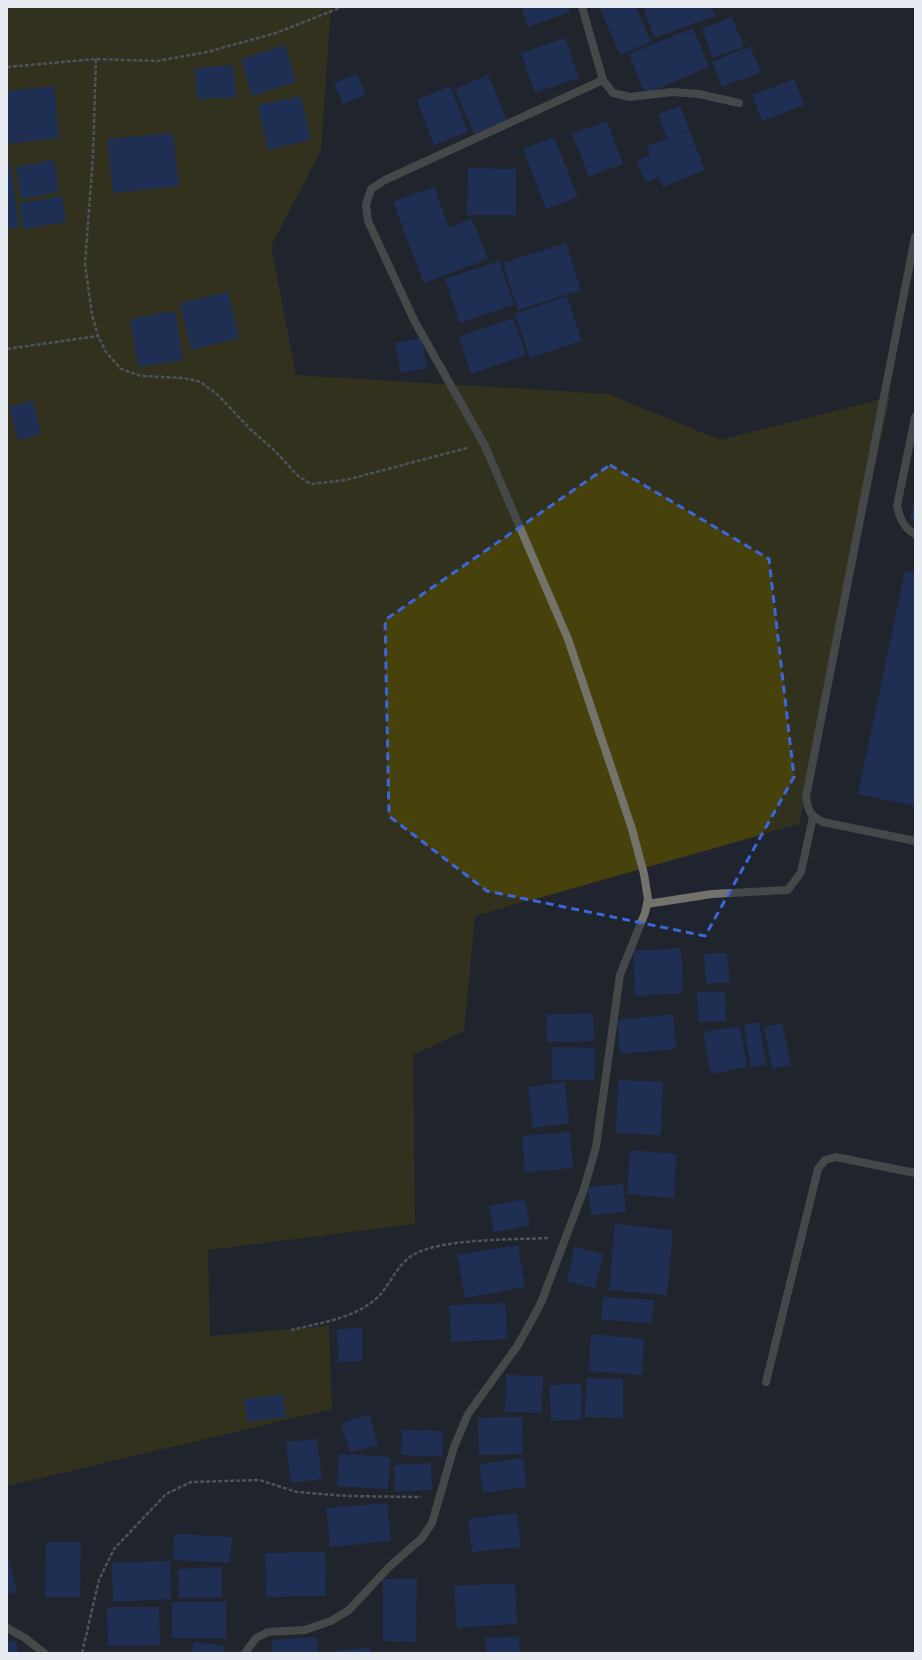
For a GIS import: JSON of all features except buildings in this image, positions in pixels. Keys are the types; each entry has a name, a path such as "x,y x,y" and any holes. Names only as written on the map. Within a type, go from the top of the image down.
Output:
{"street":[{"path":"582,7 602,80 613,93 630,97 672,92 699,94 739,103"},
{"path":"245,1653 256,1638 268,1632 305,1630 331,1621 349,1610 389,1567 422,1538 432,1523 454,1447 468,1414 518,1345 541,1303 584,1189 596,1148 620,975 645,913 648,899 644,874 632,829 568,639 484,444 415,322 368,221 366,205 372,189 385,180 602,80"},
{"path":"915,237 806,797 808,807 813,817 823,822 915,840"},
{"path":"915,417 897,506 901,520 910,531 915,534"},
{"path":"647,904 712,894 788,890 801,872 813,817"},
{"path":"766,1382 818,1169 825,1160 836,1157 915,1173"},
{"path":"7,1628 25,1638 44,1653"}],"path":[{"path":"7,67 96,59 157,61 207,52 276,33 342,7"},
{"path":"96,59 93,156 85,264 92,315 98,336 106,352 121,368 141,376 184,378 201,382 220,397 298,476 311,484 346,480 484,444"},
{"path":"7,349 98,336"},
{"path":"291,1330 342,1317 363,1308 379,1296 400,1267 413,1255 441,1244 566,1237"},
{"path":"82,1653 99,1580 114,1549 166,1494 191,1482 259,1480 298,1492 347,1496 440,1498"}],"highlighted area":[{"path":"610,465 769,559 794,777 705,936 487,891 389,816 385,620"}],"shaded area":[{"path":"7,7 331,7 321,150 271,246 296,375 609,394 720,440 890,397 799,824 475,916 464,1031 413,1055 415,1224 208,1250 210,1336 329,1326 332,1409 7,1486"}]}
